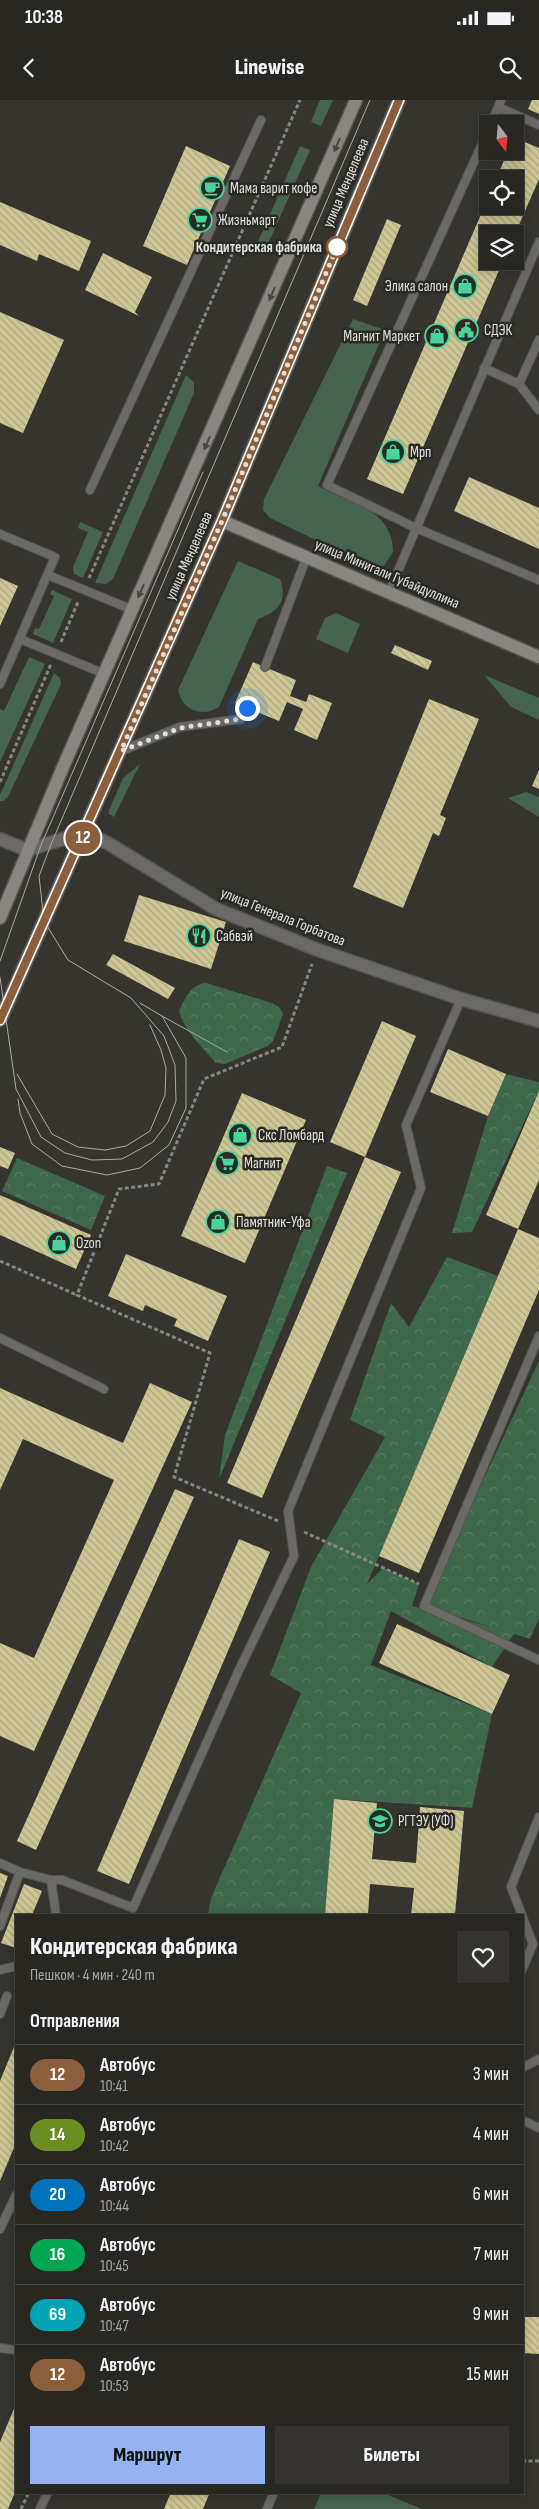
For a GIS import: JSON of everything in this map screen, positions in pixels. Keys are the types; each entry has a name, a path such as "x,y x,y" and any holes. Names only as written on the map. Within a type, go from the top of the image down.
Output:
{"main road":[{"name":"улица Менделеева","path":"0,918 27,850 356,100"},
{"name":"улица Менделеева","path":"0,1020 86,832 222,521 399,100"},
{"name":"улица Минигали Губайдуллина","path":"222,521 539,657"}],"street":[{"path":"0,839 27,850 86,832"},
{"name":"улица Генерала Горбатова","path":"86,832 216,909 318,950 461,999 539,1021"}],"lane":[{"path":"495,115 500,103 539,125"},
{"path":"90,490 261,120"},
{"path":"479,150 327,486 416,528 539,580"},
{"path":"389,592 539,242"},
{"path":"520,384 539,340"},
{"path":"484,368 520,384 539,410"},
{"path":"0,534 55,557 0,684"},
{"path":"265,667 307,556"},
{"path":"48,575 133,610"},
{"path":"20,640 105,674"},
{"path":"121,751 180,728 241,719 247,708"},
{"path":"133,1908 235,1679 294,1556 288,1511 421,1188 406,1125 461,999"},
{"path":"539,1336 424,1606 539,1660"},
{"path":"0,1338 104,1389"},
{"path":"521,1914 511,1887 539,1817"},
{"path":"0,1863 20,1872 51,1880 62,1880 133,1908 139,1914"},
{"path":"0,1926 20,1872"},
{"path":"51,1880 56,1914"},
{"path":"524,1920 536,1943 524,1966"},
{"path":"0,1970 15,1966"},
{"path":"0,2014 7,1996"},
{"path":"524,2067 539,2059"},
{"path":"524,2121 539,2128"},
{"path":"0,2229 15,2198"},
{"path":"0,2348 15,2350"},
{"path":"40,2509 47,2494"},
{"path":"267,2509 273,2494"}],"path":[{"path":"0,782 300,100"},
{"path":"77,1295 119,1189 159,1184 204,1079 282,1046 318,950"},
{"path":"0,1261 210,1353 174,1477 431,1589"},
{"path":"524,2461 539,2461"},
{"path":"21,2509 27,2494"}],"green space":[{"path":"320,100 333,100 321,126 311,122"},
{"path":"300,146 310,150 263,255 254,251"},
{"path":"353,319 385,330 318,486 368,509 386,526 391,538 393,552 384,566 370,566 270,518 263,510 264,499"},
{"path":"186,375 194,382 194,393 113,579 106,584 95,583"},
{"path":"80,522 103,532 83,578 74,574 73,567 88,532 78,528"},
{"path":"238,561 280,579 283,593 282,599 276,609 258,619 219,707 206,712 200,712 188,707 184,703 178,690"},
{"path":"52,590 72,599 53,643 33,634 35,628 39,629 54,596 50,594"},
{"path":"336,613 360,624 348,653 316,639 325,618"},
{"path":"29,657 45,664 0,762 0,709 4,711"},
{"path":"54,673 60,678 61,684 8,797 0,801 0,795"},
{"path":"484,675 539,698 539,720 511,707"},
{"path":"140,764 114,817 109,814 109,810 123,778"},
{"path":"526,792 539,797 539,817 508,798"},
{"path":"206,983 272,1003 280,1008 283,1014 273,1041 268,1046 225,1064 216,1063 189,1032 179,1011 192,989"},
{"path":"506,1074 539,1082 539,1091 472,1232 452,1233 488,1116"},
{"path":"17,1158 105,1196 91,1230 2,1191"},
{"path":"327,1166 347,1173 219,1479 225,1435"},
{"path":"447,1257 498,1276 367,1584 383,1568 419,1584 412,1606 491,1627 424,1606 539,1361 539,1618 530,1639 514,1634 492,1667 391,1611 371,1665 492,1714 472,1808 335,1799 325,1914 208,1914 211,1898 301,1693 270,1675 311,1567 385,1437 350,1420 391,1303 409,1327"},
{"path":"321,2494 385,2494 422,2509 314,2509"}],"building":[{"path":"532,100 539,100 539,114 528,109"},
{"path":"524,142 539,148 539,179 524,213 524,170 500,170 504,160 524,160"},
{"path":"186,146 230,166 187,265 143,246"},
{"path":"0,202 91,241 79,271 39,254 37,261 0,245"},
{"path":"481,215 523,215 519,225 479,225 479,270 499,270 403,494 367,479"},
{"path":"387,219 401,225 367,306 353,300"},
{"path":"103,253 152,277 135,312 139,316 85,290"},
{"path":"0,312 64,340 23,433 0,423"},
{"path":"469,477 539,508 539,549 454,511"},
{"path":"0,578 18,586 0,626"},
{"path":"395,645 432,661 428,670 391,653"},
{"path":"253,662 296,680 290,696 306,702 309,694 332,703 317,740 294,730 303,709 287,702 279,721 235,703"},
{"path":"429,699 479,719 440,815 446,818 439,836 433,833 403,908 353,887"},
{"path":"539,770 539,789 532,786"},
{"path":"139,895 226,922 211,969 124,941"},
{"path":"113,954 175,988 168,999 106,965"},
{"path":"382,1021 416,1036 365,1157 330,1142"},
{"path":"448,1049 506,1074 488,1116 430,1092"},
{"path":"539,1091 539,1180 518,1229 486,1215"},
{"path":"242,1093 306,1120 245,1263 181,1236"},
{"path":"0,1147 15,1153 8,1169 0,1166"},
{"path":"365,1157 401,1172 262,1498 227,1483"},
{"path":"0,1195 91,1235 76,1269 0,1235"},
{"path":"518,1229 539,1238 539,1290 419,1573 379,1556"},
{"path":"126,1254 227,1296 208,1341 174,1326 177,1319 145,1305 143,1311 108,1296"},
{"path":"150,1383 192,1402 34,1751 0,1736 0,1643 34,1658 114,1480 23,1439 0,1490 0,1388 123,1443"},
{"path":"175,1489 194,1497 36,1850 17,1841"},
{"path":"239,1539 270,1552 129,1884 97,1871"},
{"path":"397,1624 510,1675 492,1714 379,1663"},
{"path":"334,1799 377,1803 372,1859 416,1863 420,1807 464,1811 455,1914 411,1914 414,1888 370,1884 368,1914 325,1914"},
{"path":"0,1873 8,1876 0,1898"},
{"path":"24,1884 42,1891 32,1914 15,1914 15,1948 1,1943"},
{"path":"15,2044 15,2145 0,2181 0,2081"},
{"path":"524,2317 539,2317 539,2354 524,2353"},
{"path":"15,2406 15,2492 8,2509 0,2509 0,2442"},
{"path":"170,2494 209,2494 203,2509 164,2509"}],"tram line":[{"path":"0,977 16,1089 41,1137 65,1153 92,1160 122,1159 153,1142 168,1122 176,1101 175,1065 164,1036 131,998 68,960 44,921 39,876 370,100"},
{"path":"0,961 41,845 203,472"},
{"path":"18,1099 20,1113 32,1144 62,1166 107,1175 140,1168 169,1145 186,1108 186,1058 162,1016 140,1003"},
{"path":"162,1016 227,1052"},
{"path":"17,1074 52,1134 78,1147 105,1150 126,1146 150,1131 165,1095 166,1068 161,1050 150,1025"}],"bus line":[{"name":"12","path":"0,1020 86,832 222,521 399,100"}],"place":[{"name":"Мама варит кофе","path":"212,188"},
{"name":"Жизньмарт","path":"200,220"},
{"name":"Кондитерская фабрика","path":"337,247"},
{"name":"Элика салон","path":"465,286"},
{"name":"СДЭК","path":"466,330"},
{"name":"Магнит Маркет","path":"437,336"},
{"name":"Мрп","path":"393,452"},
{"name":"Сабвэй","path":"199,936"},
{"name":"Скс Ломбард","path":"240,1135"},
{"name":"Магнит","path":"227,1163"},
{"name":"Памятник-Уфа","path":"218,1222"},
{"name":"Ozon","path":"59,1243"},
{"name":"РГТЭУ (УФ)","path":"380,1821"}],"route":[{"path":"247,708 241,719 180,728 121,751 222,521 337,247"}]}
